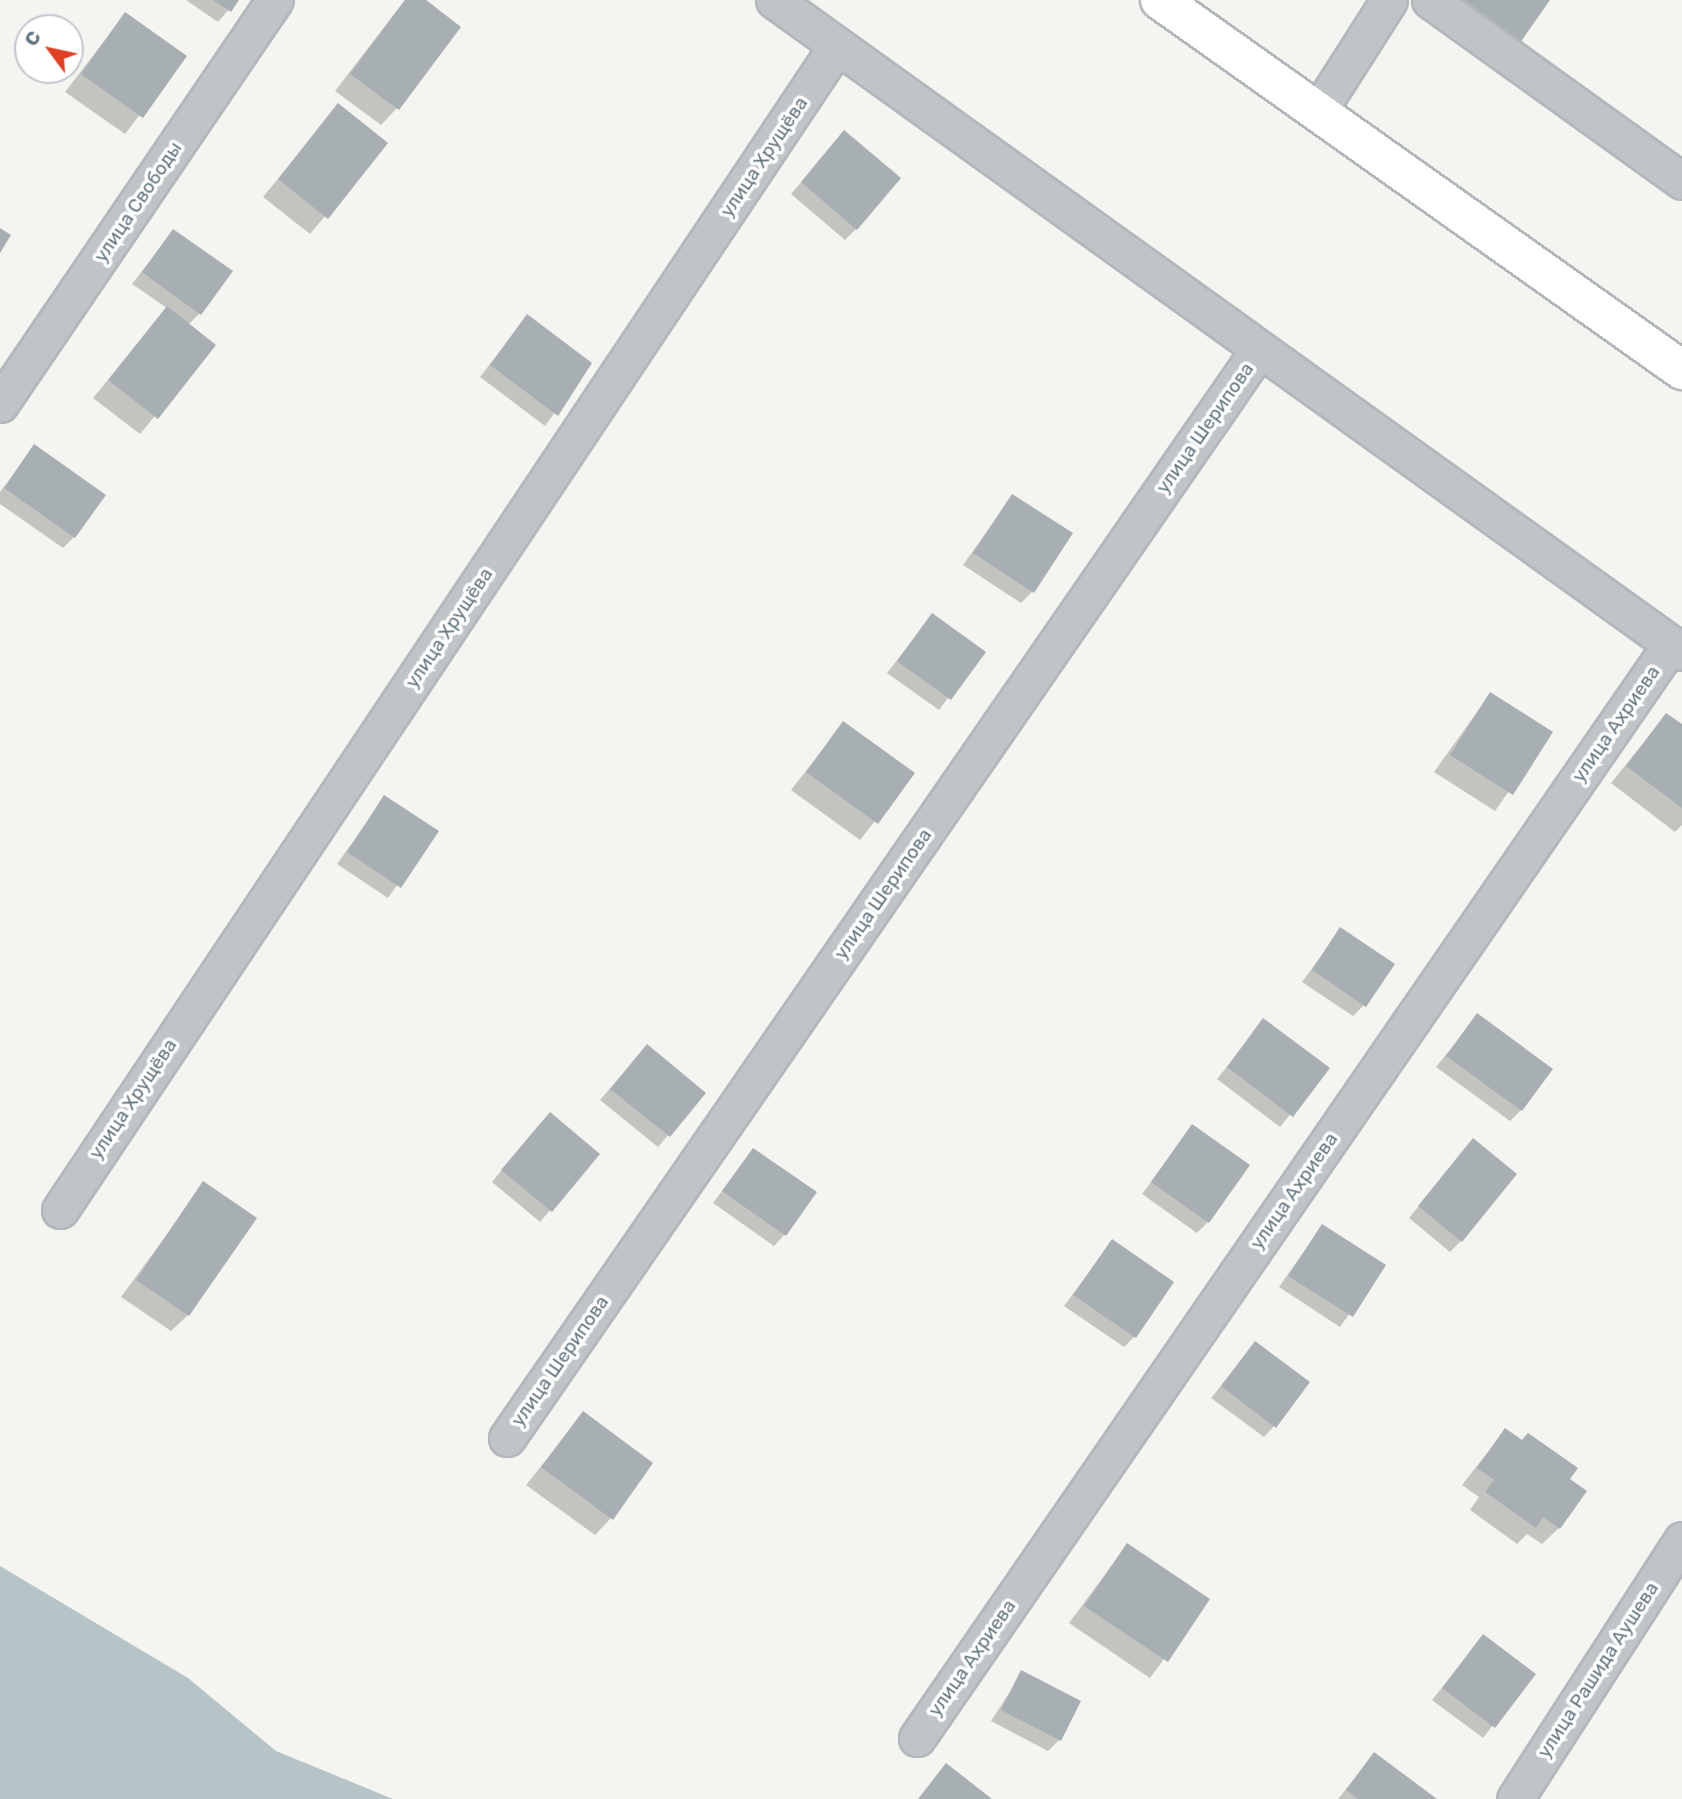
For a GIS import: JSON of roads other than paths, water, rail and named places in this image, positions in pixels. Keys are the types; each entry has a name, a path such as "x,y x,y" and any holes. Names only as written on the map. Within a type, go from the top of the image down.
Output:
{"main road":[{"path":"1160,0 1319,110 1682,370"}],"street":[{"name":"улица Свободы","path":"0,404 275,0"},
{"path":"774,0 1258,351 1676,648"},
{"path":"1319,110 1389,0"},
{"path":"1430,0 1682,181"},
{"name":"улица Хрущёва","path":"60,1210 837,46"},
{"name":"улица Шерипова","path":"507,1438 1258,351"},
{"name":"улица Ахриева","path":"917,1738 1676,648"},
{"name":"улица Рашида Аушева","path":"1515,1799 1682,1540"}]}
